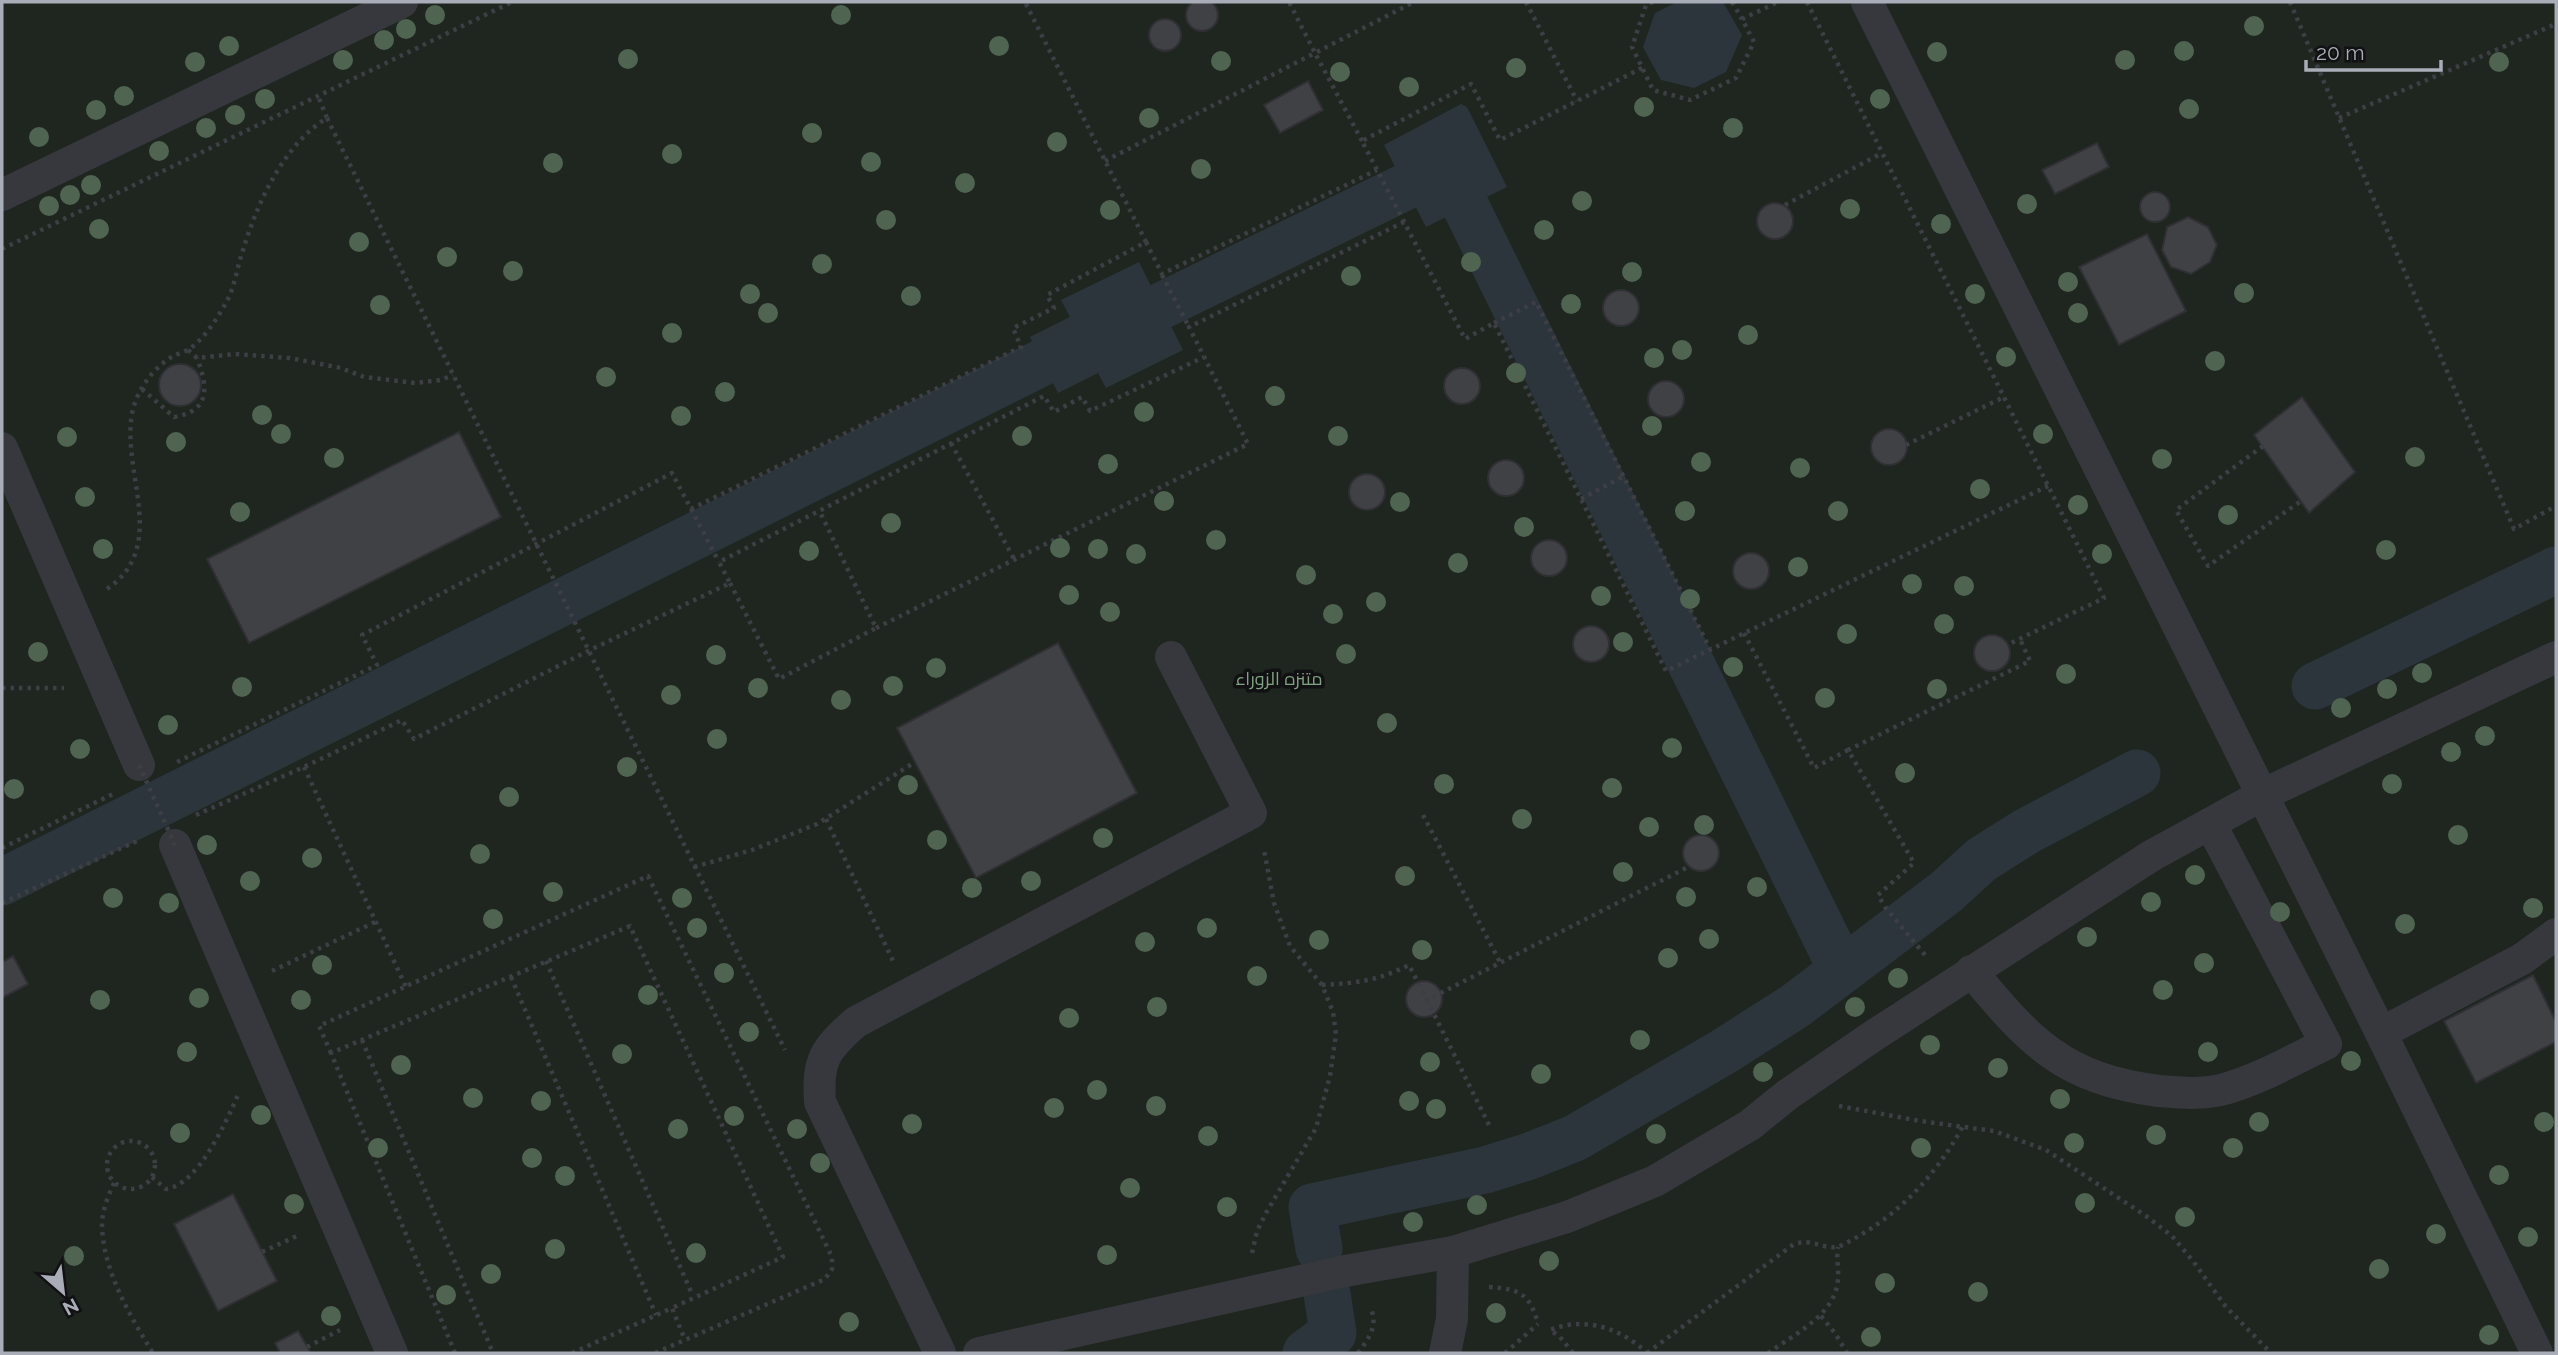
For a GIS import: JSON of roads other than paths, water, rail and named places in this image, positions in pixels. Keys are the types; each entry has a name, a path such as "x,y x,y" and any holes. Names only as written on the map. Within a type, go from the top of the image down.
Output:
{"street":[{"path":"2,195 402,2"},
{"path":"1867,2 2381,1033 2537,1353"},
{"path":"2,448 144,776"},
{"path":"940,1353 820,1102 818,1077 824,1057 835,1040 856,1022 1251,813 1171,657"},
{"path":"979,1353 1233,1295 1453,1252 1567,1217 1655,1181 1750,1125 1787,1095 1971,971 2151,856 2262,796 2556,657"},
{"path":"1971,971 2043,1050 2074,1068 2111,1083 2188,1094 2227,1089 2326,1044 2211,825"},
{"path":"173,831 236,988 392,1353"},
{"path":"2381,1033 2522,959 2556,934"},
{"path":"1445,1353 1452,1319 1453,1252"}],"waterway":[{"path":"1161,306 1405,187"},
{"path":"1466,207 1842,970"},
{"path":"2,882 1043,362"},
{"path":"2315,686 2556,570"},
{"path":"1319,1249 1312,1207 1485,1170 1575,1138 1723,1052 1795,1006 1946,892 1981,860 2027,831 2137,773"},
{"path":"1306,1353 1333,1333 1327,1293"}],"park label":[{"name":"متنزه الزوراء","path":"1279,678"}]}
